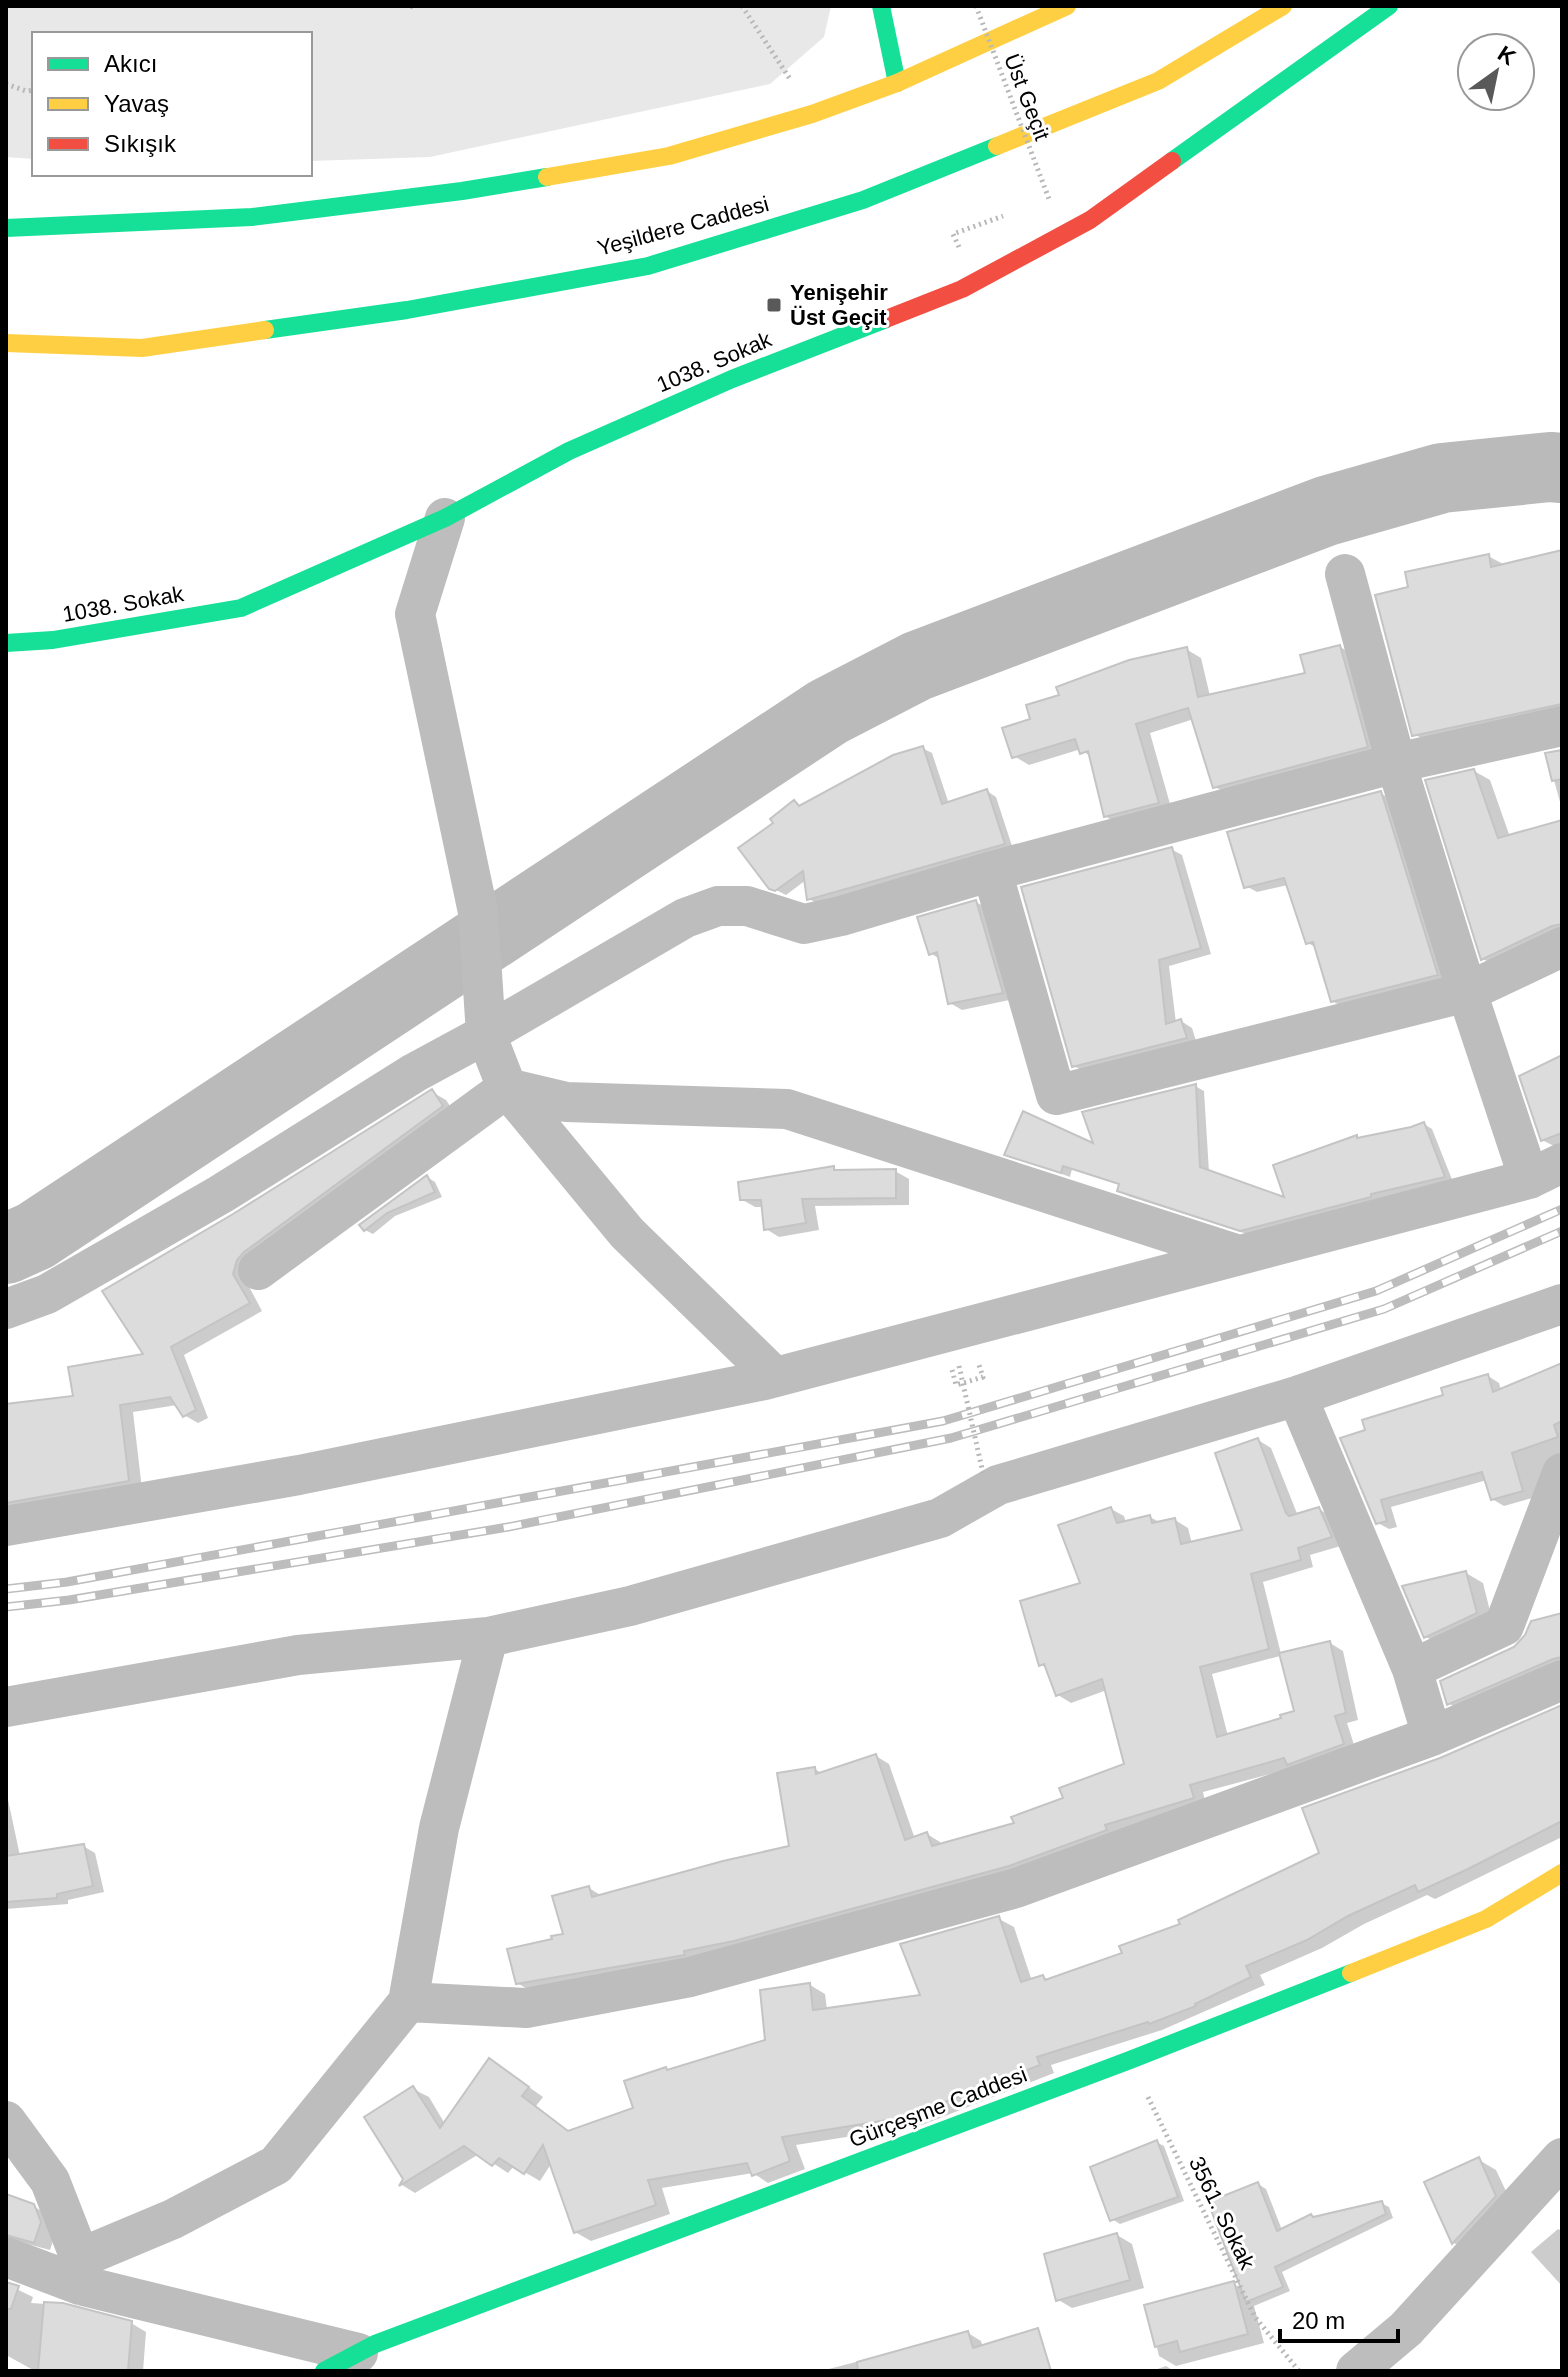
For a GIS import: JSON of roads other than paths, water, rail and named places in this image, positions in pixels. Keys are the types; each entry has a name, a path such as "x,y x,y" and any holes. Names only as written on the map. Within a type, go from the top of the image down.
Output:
{"main road":[{"path":"6,228 252,217 462,191 669,156 812,114 897,83 1067,6"},
{"name":"Yeşildere Caddesi","path":"6,343 142,348 407,310 648,266 863,200 1158,81 1283,6"},
{"name":"1038. Sokak","path":"6,643 53,640 241,608 445,518 569,451 732,379 962,289 1077,227 1389,6"},
{"path":"882,8 897,83"},
{"name":"Gürçeşme Caddesi","path":"341,2362 375,2344 1130,2060 1486,1919 1556,1884"}],"street":[{"path":"445,518 415,614 478,912 485,1023 507,1088 627,1233 775,1377"},
{"path":"6,1526 299,1475 775,1377 1546,1171 1467,992 1396,763 1345,574"},
{"path":"6,1309 47,1294 221,1194 414,1073 485,1023 685,918 718,906 747,906 804,924 841,916 992,871 1396,763 1562,726"},
{"path":"992,871 1056,1095 1467,992 1562,947"},
{"path":"258,1270 507,1088 566,1102 787,1109 1239,1255"},
{"path":"6,1707 298,1655 488,1637 630,1606 940,1518 998,1485 1297,1396 1562,1304"},
{"path":"1297,1396 1412,1669 1432,1736"},
{"path":"1412,1669 1504,1626 1562,1473"},
{"path":"80,2272 276,2165 408,2002 439,1828 488,1637"},
{"path":"408,2002 526,2008 690,1977 1016,1888 1432,1736 1562,1680"},
{"path":"6,2121 50,2181 80,2272"},
{"path":"1356,2371 1406,2329 1562,2158"},
{"path":"6,2257 80,2272 341,2362"}],"waterway":[{"path":"6,1249 35,1236 828,712 917,666 1326,511 1442,478 1562,468"}],"railway":[{"path":"6,1589 67,1582 943,1421 1376,1291 1562,1209"},
{"path":"6,1607 69,1600 508,1527 951,1438 1384,1309 1562,1231"}],"place":[{"name":"Yenişehir Üst Geçit","path":"774,305"}]}
